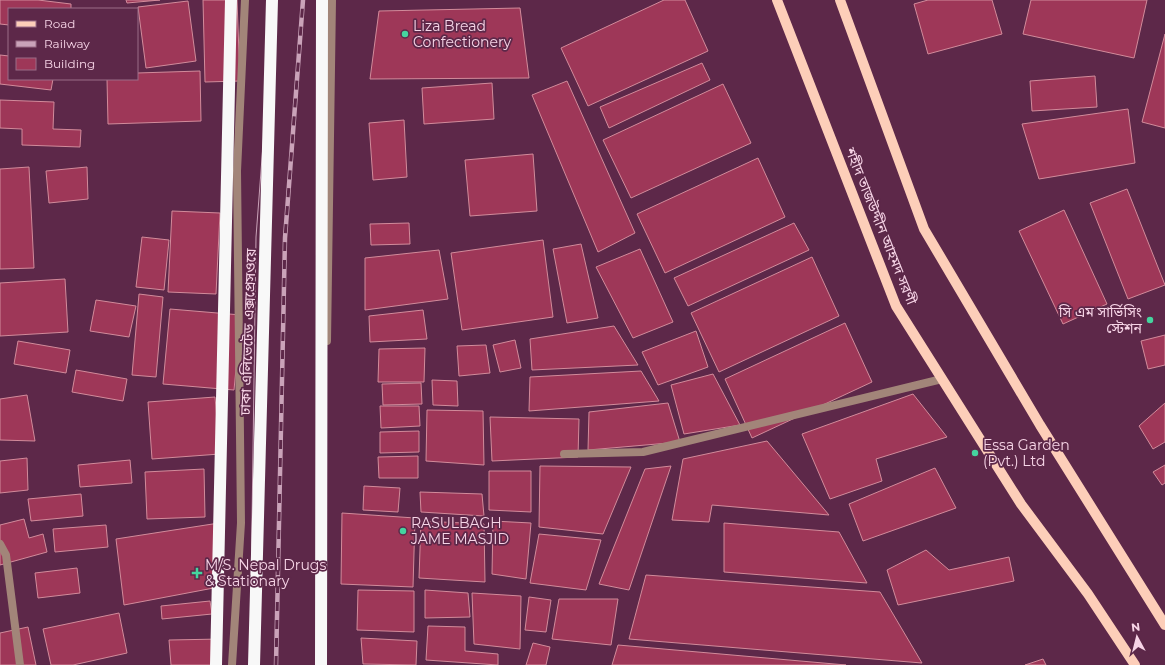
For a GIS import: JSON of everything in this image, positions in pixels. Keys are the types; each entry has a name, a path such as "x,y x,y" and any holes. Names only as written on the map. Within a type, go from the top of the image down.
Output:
{"highway":[{"name":"ঢাকা এলিভেটেড এক্সপ্রেসওয়ে","path":"216,665 231,0"},
{"name":"ঢাকা এলিভেটেড এক্সপ্রেসওয়ে","path":"254,665 272,0"},
{"path":"322,0 322,665"}],"main road":[{"name":"শহীদ তাজউদ্দীন আহমদ সরণী","path":"777,0 896,306 1021,504 1088,594 1135,665"},
{"path":"840,0 924,229 1040,425 1165,625"}],"street":[{"path":"232,665 241,523 237,171 245,0"},
{"path":"322,665 332,0"},
{"path":"564,454 643,452 942,378"},
{"path":"0,544 6,555 20,665"}],"building":[{"path":"0,0 38,0 71,4 71,8 8,8 8,25 0,24"},
{"path":"126,0 160,0 127,3"},
{"path":"203,0 237,0 240,81 205,82"},
{"path":"664,0 685,0 708,51 588,106 561,48"},
{"path":"928,0 992,0 1002,34 928,54 914,4"},
{"path":"1031,0 1147,0 1134,58 1023,34"},
{"path":"188,1 196,61 146,68 138,7"},
{"path":"520,8 529,78 370,79 379,11"},
{"path":"1165,34 1165,128 1142,122"},
{"path":"0,55 8,56 8,80 53,80 51,90 0,84"},
{"path":"702,63 710,80 609,128 600,107"},
{"path":"200,71 201,121 108,124 107,80 138,80 138,73"},
{"path":"1095,76 1097,107 1032,111 1030,81"},
{"path":"567,81 635,233 598,252 532,95"},
{"path":"492,83 494,119 424,124 422,88"},
{"path":"723,84 751,143 631,198 603,140"},
{"path":"0,100 54,102 53,129 81,130 80,147 22,145 22,129 0,128"},
{"path":"1128,109 1135,163 1039,179 1022,124"},
{"path":"404,120 407,177 373,180 369,123"},
{"path":"533,154 537,211 470,216 465,160"},
{"path":"758,158 785,217 665,273 637,214"},
{"path":"29,167 34,268 0,269 0,169"},
{"path":"87,167 88,199 49,203 46,171"},
{"path":"1127,189 1165,285 1128,299 1090,203"},
{"path":"1064,210 1107,304 1063,324 1019,231"},
{"path":"172,211 220,213 216,294 168,292"},
{"path":"409,223 410,244 371,245 370,224"},
{"path":"794,223 809,250 688,306 674,278"},
{"path":"142,237 169,240 164,290 136,287"},
{"path":"543,240 553,317 462,330 451,253"},
{"path":"581,244 598,318 567,323 553,249"},
{"path":"640,249 673,322 633,338 596,267"},
{"path":"439,250 448,299 365,310 365,258"},
{"path":"812,257 839,316 719,372 691,313"},
{"path":"65,279 68,332 0,336 0,283"},
{"path":"139,294 163,297 156,377 132,375"},
{"path":"96,300 136,306 129,337 90,331"},
{"path":"170,309 241,315 234,390 163,384"},
{"path":"423,310 427,339 370,342 369,316"},
{"path":"845,323 872,382 752,438 725,379"},
{"path":"614,326 638,365 532,370 530,339"},
{"path":"696,331 708,367 658,385 642,352"},
{"path":"1165,335 1165,365 1148,369 1141,341"},
{"path":"515,340 521,368 500,372 493,345"},
{"path":"18,341 70,350 66,373 14,364"},
{"path":"486,345 490,373 459,376 457,346"},
{"path":"425,348 424,382 378,382 379,349"},
{"path":"76,370 127,379 123,401 72,392"},
{"path":"641,371 659,401 529,411 530,377"},
{"path":"713,374 740,425 684,434 671,385"},
{"path":"432,380 457,381 458,406 433,405"},
{"path":"421,383 422,404 383,405 382,384"},
{"path":"913,394 947,437 876,459 882,481 830,499 802,434"},
{"path":"27,395 35,441 0,440 0,399"},
{"path":"215,397 220,454 152,459 148,402"},
{"path":"668,403 680,442 588,450 589,412"},
{"path":"1165,403 1165,442 1153,449 1139,426"},
{"path":"380,406 419,406 420,426 381,428"},
{"path":"427,410 483,411 484,465 426,461"},
{"path":"490,417 579,419 578,457 492,461"},
{"path":"419,431 419,452 380,453 380,432"},
{"path":"767,441 829,515 712,505 709,522 672,520 683,459"},
{"path":"418,456 418,478 379,478 378,457"},
{"path":"27,458 28,490 0,493 0,461"},
{"path":"130,460 132,483 80,487 78,465"},
{"path":"1165,465 1165,483 1162,485 1153,472"},
{"path":"540,466 631,467 603,534 539,527"},
{"path":"671,466 629,590 599,584 645,469"},
{"path":"935,468 956,508 863,541 849,504"},
{"path":"204,469 205,517 147,519 145,472"},
{"path":"489,471 531,471 531,512 489,510"},
{"path":"364,486 400,488 398,512 363,510"},
{"path":"420,492 482,494 484,516 421,512"},
{"path":"81,494 83,516 31,521 28,499"},
{"path":"342,513 415,518 413,587 341,584"},
{"path":"24,519 29,538 43,534 47,552 0,565 0,525"},
{"path":"421,521 484,524 485,582 419,578"},
{"path":"493,521 531,523 526,579 492,574"},
{"path":"219,523 219,587 124,605 116,539"},
{"path":"724,523 839,532 867,583 724,572"},
{"path":"106,525 108,547 55,552 53,529"},
{"path":"539,534 601,540 586,590 530,583"},
{"path":"926,550 949,570 1009,557 1014,581 898,605 887,570"},
{"path":"77,568 80,593 38,598 35,573"},
{"path":"646,575 880,592 922,663 629,639"},
{"path":"358,590 414,591 414,632 357,630"},
{"path":"425,590 468,593 470,617 425,618"},
{"path":"472,593 521,596 520,649 474,644"},
{"path":"529,597 551,600 546,632 525,630"},
{"path":"559,599 618,599 611,645 552,639"},
{"path":"210,601 212,614 162,619 161,606"},
{"path":"119,613 127,653 73,665 51,665 43,629"},
{"path":"428,626 465,627 465,651 498,654 498,665 426,660"},
{"path":"28,627 36,665 0,665 0,633"},
{"path":"361,638 417,641 416,665 363,664"},
{"path":"221,639 219,665 171,665 169,640"},
{"path":"533,643 550,647 546,665 526,665"},
{"path":"618,645 846,665 612,665"},
{"path":"1043,659 1046,665 1025,665"}],"tram line":[{"path":"250,665 256,237 274,0"}],"railway":[{"path":"276,665 285,238 303,0"}],"place":[{"name":"Liza Bread Confectionery","path":"405,34"},
{"name":"সি এম সার্ভিসিং স্টেশন","path":"1150,320"},
{"name":"Essa Garden (Pvt.) Ltd","path":"975,453"},
{"name":"RASULBAGH JAME MASJID","path":"403,531"},
{"name":"M/S. Nepal Drugs & Stationary","path":"197,573"}]}
